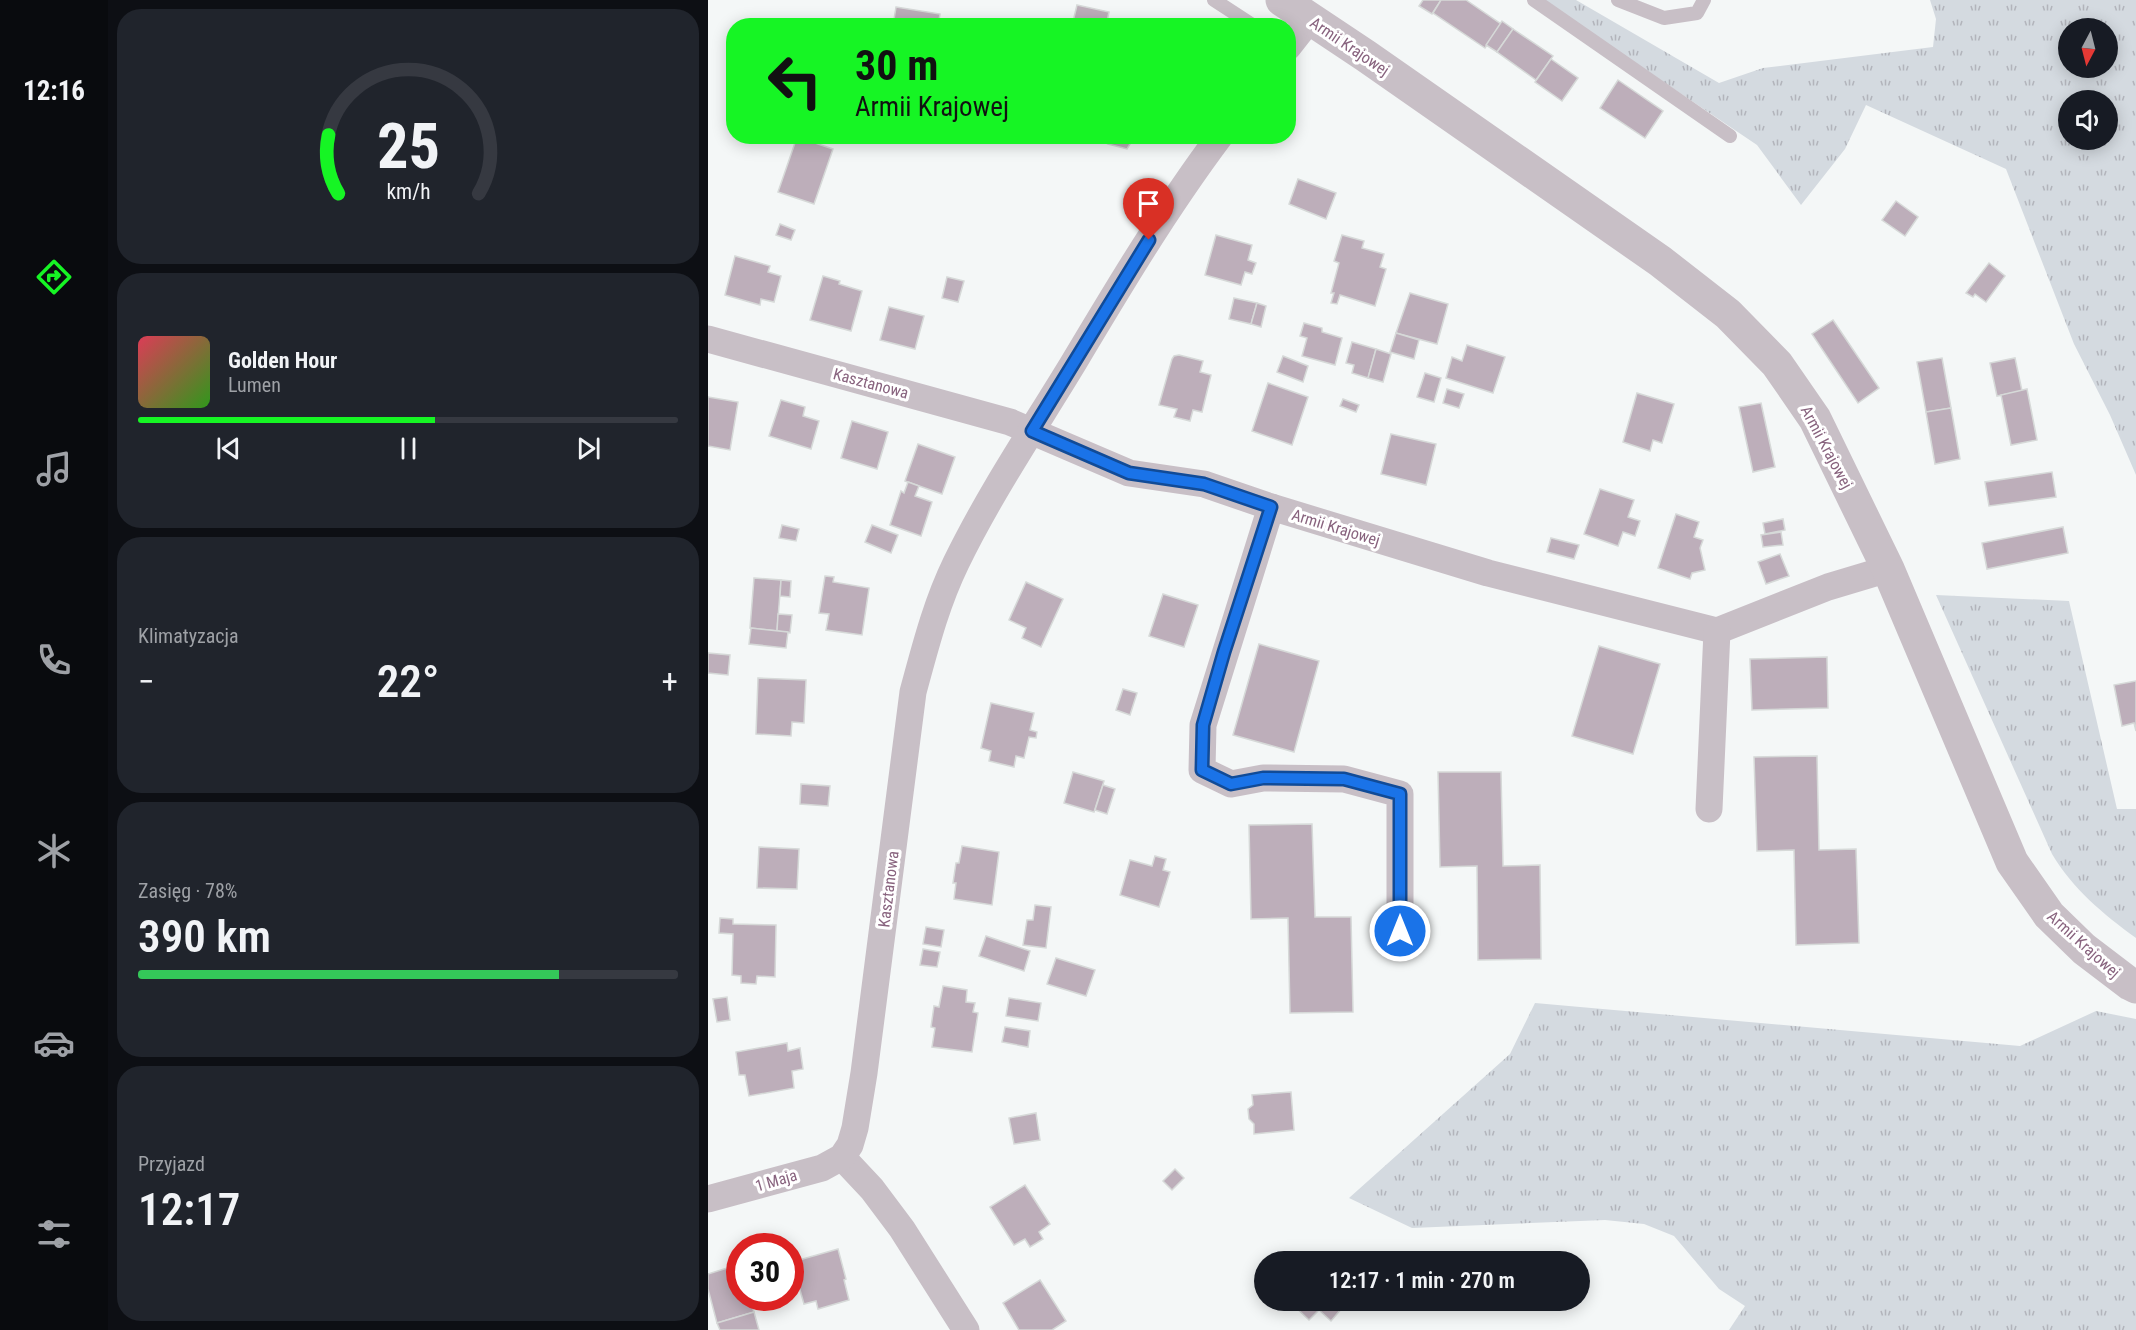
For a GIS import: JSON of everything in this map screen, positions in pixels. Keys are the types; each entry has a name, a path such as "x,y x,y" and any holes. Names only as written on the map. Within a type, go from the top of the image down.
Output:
{"street":[{"name":"Armii Krajowej","path":"1282,0 1316,9 1651,255 1728,314 1777,364 1815,419 1888,569 2012,862 2049,915 2084,949 2136,987"},
{"path":"1296,36 1316,9"},
{"name":"Kasztanowa","path":"842,1157 850,1145 859,1106 913,692 929,632 956,563 1012,462 1137,259 1214,144"},
{"name":"Kasztanowa","path":"708,339 1010,422 1032,431"},
{"path":"1032,431 1129,473 1204,484 1271,507"},
{"name":"Armii Krajowej","path":"1400,931 1400,794 1344,779 1263,778 1231,784 1202,770 1203,725 1271,507 1488,573 1717,631"},
{"path":"1709,809 1717,631 1828,587 1888,569"},
{"path":"842,1157 872,1189 902,1229 966,1330"},
{"name":"1 Maja","path":"708,1199 822,1167 842,1157"}],"lane":[{"path":"1214,0 1242,18"},
{"path":"1534,0 1730,136"},
{"path":"1618,0 1664,18 1697,14 1704,0"}],"green space":[{"path":"1542,0 1576,0 1719,83 1763,68 1933,47 1936,19 1930,0 2136,0 2136,475 2110,415 2074,344 2006,169 1866,105 1845,149 1801,205 1757,145"},
{"path":"1936,595 2069,601 2117,809 2136,809 2136,938 2112,920 2069,879 2052,854"},
{"path":"1535,1003 2020,1046 2096,1011 2136,1019 2136,1330 1729,1330 1745,1306 1719,1289 1674,1236 1644,1224 1605,1220 1412,1228 1349,1198 1510,1054"}],"building":[{"path":"1423,0 1441,0 1432,14 1419,6"},
{"path":"1441,0 1466,0 1501,24 1485,48 1433,13"},
{"path":"1077,5 1109,12 1108,18 1074,18"},
{"path":"896,7 940,14 939,18 894,18"},
{"path":"1502,21 1513,29 1497,52 1486,45"},
{"path":"1513,29 1553,56 1536,80 1497,52"},
{"path":"1551,59 1578,78 1562,101 1535,82"},
{"path":"1618,80 1663,111 1645,138 1600,108"},
{"path":"795,144 818,144 833,149 814,204 778,192"},
{"path":"1108,144 1130,144 1127,149"},
{"path":"1298,179 1336,193 1326,219 1289,204"},
{"path":"1896,201 1918,217 1905,236 1882,220"},
{"path":"780,224 795,230 791,240 776,235"},
{"path":"1216,235 1252,245 1248,260 1256,263 1252,274 1245,272 1241,285 1205,275"},
{"path":"1342,235 1364,241 1362,248 1384,254 1380,267 1386,269 1375,306 1340,295 1337,304 1331,303 1334,293 1331,293 1339,263 1334,261"},
{"path":"735,256 770,266 768,272 781,276 774,302 761,299 760,305 725,295"},
{"path":"1989,263 2005,276 1986,302 1975,294 1973,297 1966,293"},
{"path":"823,276 862,291 851,331 810,320"},
{"path":"947,277 964,281 958,302 942,298"},
{"path":"1410,293 1448,304 1437,344 1396,333"},
{"path":"1234,298 1257,303 1251,324 1229,319"},
{"path":"1257,303 1266,306 1261,327 1251,324"},
{"path":"889,307 924,316 915,349 880,340"},
{"path":"1833,320 1879,388 1858,403 1812,334"},
{"path":"1304,323 1322,328 1322,332 1342,338 1335,365 1302,356 1307,338 1300,336"},
{"path":"1396,333 1419,340 1414,359 1390,352"},
{"path":"1352,342 1376,349 1368,378 1352,373 1354,365 1346,363"},
{"path":"1467,345 1505,357 1493,393 1446,378 1452,357 1462,361"},
{"path":"1376,349 1391,354 1383,382 1368,378"},
{"path":"1179,355 1203,361 1200,372 1211,375 1202,412 1193,410 1190,421 1174,417 1177,409 1159,405 1172,359"},
{"path":"1283,356 1308,366 1303,382 1277,372"},
{"path":"1942,358 1951,408 1926,412 1917,362"},
{"path":"2015,358 2022,391 1997,396 1990,363"},
{"path":"1425,373 1441,378 1434,402 1417,397"},
{"path":"1268,383 1308,397 1292,445 1252,431"},
{"path":"1447,389 1464,394 1459,408 1443,403"},
{"path":"2027,389 2037,440 2011,445 2001,395"},
{"path":"1637,393 1674,404 1662,443 1653,440 1650,451 1623,442"},
{"path":"708,397 738,402 730,450 708,446"},
{"path":"1343,399 1359,405 1356,412 1340,406"},
{"path":"781,400 805,407 803,416 819,421 811,449 769,436"},
{"path":"1761,403 1775,467 1753,472 1739,407"},
{"path":"1951,408 1960,459 1935,464 1926,412"},
{"path":"852,421 888,432 877,469 841,458"},
{"path":"1391,434 1436,444 1426,485 1381,474"},
{"path":"918,444 955,457 942,494 905,481"},
{"path":"2052,472 2056,497 1989,506 1985,482"},
{"path":"908,482 919,486 915,496 932,502 921,536 890,525 901,491 904,493"},
{"path":"1600,489 1634,500 1628,517 1640,521 1635,536 1623,532 1618,546 1584,534"},
{"path":"1676,514 1699,522 1694,537 1703,540 1700,548 1705,570 1692,573 1690,579 1658,568"},
{"path":"1783,519 1785,530 1765,534 1763,523"},
{"path":"782,525 799,529 796,541 779,538"},
{"path":"872,525 898,535 891,553 865,542"},
{"path":"2063,527 2068,553 1987,569 1982,543"},
{"path":"1781,532 1783,545 1763,547 1761,535"},
{"path":"1551,538 1579,545 1574,559 1547,552"},
{"path":"1780,554 1789,576 1766,584 1758,562"},
{"path":"825,576 834,577 833,582 869,588 862,635 826,630 829,614 819,613"},
{"path":"754,578 781,580 777,631 750,628"},
{"path":"781,580 791,581 790,597 780,596"},
{"path":"1026,582 1063,599 1041,647 1022,638 1026,628 1009,620"},
{"path":"1163,594 1198,605 1184,647 1149,636"},
{"path":"778,614 792,615 790,633 777,631"},
{"path":"751,628 788,632 786,648 749,644"},
{"path":"1259,644 1319,661 1294,752 1233,735"},
{"path":"1599,646 1660,664 1633,754 1572,736"},
{"path":"708,653 730,655 728,675 708,673"},
{"path":"1827,657 1828,708 1752,710 1750,659"},
{"path":"758,678 806,680 804,723 792,722 791,736 756,734"},
{"path":"2136,681 2136,731 2134,723 2122,726 2114,685"},
{"path":"1123,689 1137,693 1130,715 1116,710"},
{"path":"991,703 1034,713 1030,730 1037,732 1036,738 1029,737 1024,758 1016,756 1014,767 989,761 991,751 981,748"},
{"path":"1817,756 1819,850 1856,849 1859,943 1796,945 1794,850 1757,851 1754,757"},
{"path":"1073,772 1104,781 1094,812 1064,803"},
{"path":"1438,772 1501,772 1503,866 1540,865 1541,959 1478,960 1477,866 1440,867"},
{"path":"801,784 830,786 828,806 800,804"},
{"path":"1103,785 1115,789 1107,814 1095,810"},
{"path":"1312,824 1315,917 1351,917 1353,1012 1290,1013 1288,918 1251,919 1249,825"},
{"path":"962,846 999,852 992,905 954,899 956,883 953,883 956,863 959,863"},
{"path":"759,847 799,849 797,889 757,888"},
{"path":"1155,856 1166,859 1163,870 1170,872 1159,907 1120,895 1130,860 1152,866"},
{"path":"1035,905 1051,907 1046,948 1023,945 1027,920 1033,920"},
{"path":"720,918 733,919 733,924 776,925 775,977 757,976 756,984 741,983 741,976 732,975 733,934 719,933"},
{"path":"926,927 944,930 941,947 923,944"},
{"path":"986,936 1030,951 1024,971 979,956"},
{"path":"923,949 940,952 937,967 920,965"},
{"path":"1056,958 1095,970 1086,996 1047,984"},
{"path":"943,986 967,990 966,1002 975,1003 973,1012 978,1013 972,1052 932,1047 935,1028 931,1027 934,1006 939,1007"},
{"path":"727,997 730,1020 717,1022 713,999"},
{"path":"1009,998 1041,1003 1038,1021 1006,1016"},
{"path":"1005,1027 1030,1031 1028,1047 1002,1042"},
{"path":"787,1043 788,1051 800,1048 803,1069 792,1071 794,1088 749,1096 745,1075 739,1075 736,1052"},
{"path":"1291,1092 1294,1130 1254,1134 1254,1124 1249,1119 1248,1109 1253,1105 1252,1095"},
{"path":"1036,1113 1040,1140 1014,1144 1009,1118"},
{"path":"1175,1169 1184,1178 1172,1190 1163,1181"},
{"path":"1025,1185 1050,1224 1039,1232 1043,1239 1030,1247 1025,1239 1014,1245 990,1207"},
{"path":"838,1249 849,1300 818,1309 816,1301 804,1304 804,1259"},
{"path":"726,1268 726,1311 754,1312 717,1323 708,1289 708,1274"},
{"path":"1040,1280 1066,1321 1052,1330 1019,1330 1003,1303"},
{"path":"1300,1311 1318,1311 1309,1320"},
{"path":"1320,1311 1339,1311 1331,1321"},
{"path":"754,1312 759,1330 720,1330 717,1323"}],"route":[{"path":"1149,240 1032,431 1129,473 1204,484 1271,507 1203,725 1202,770 1231,784 1263,778 1344,779 1400,794 1400,931"}]}
